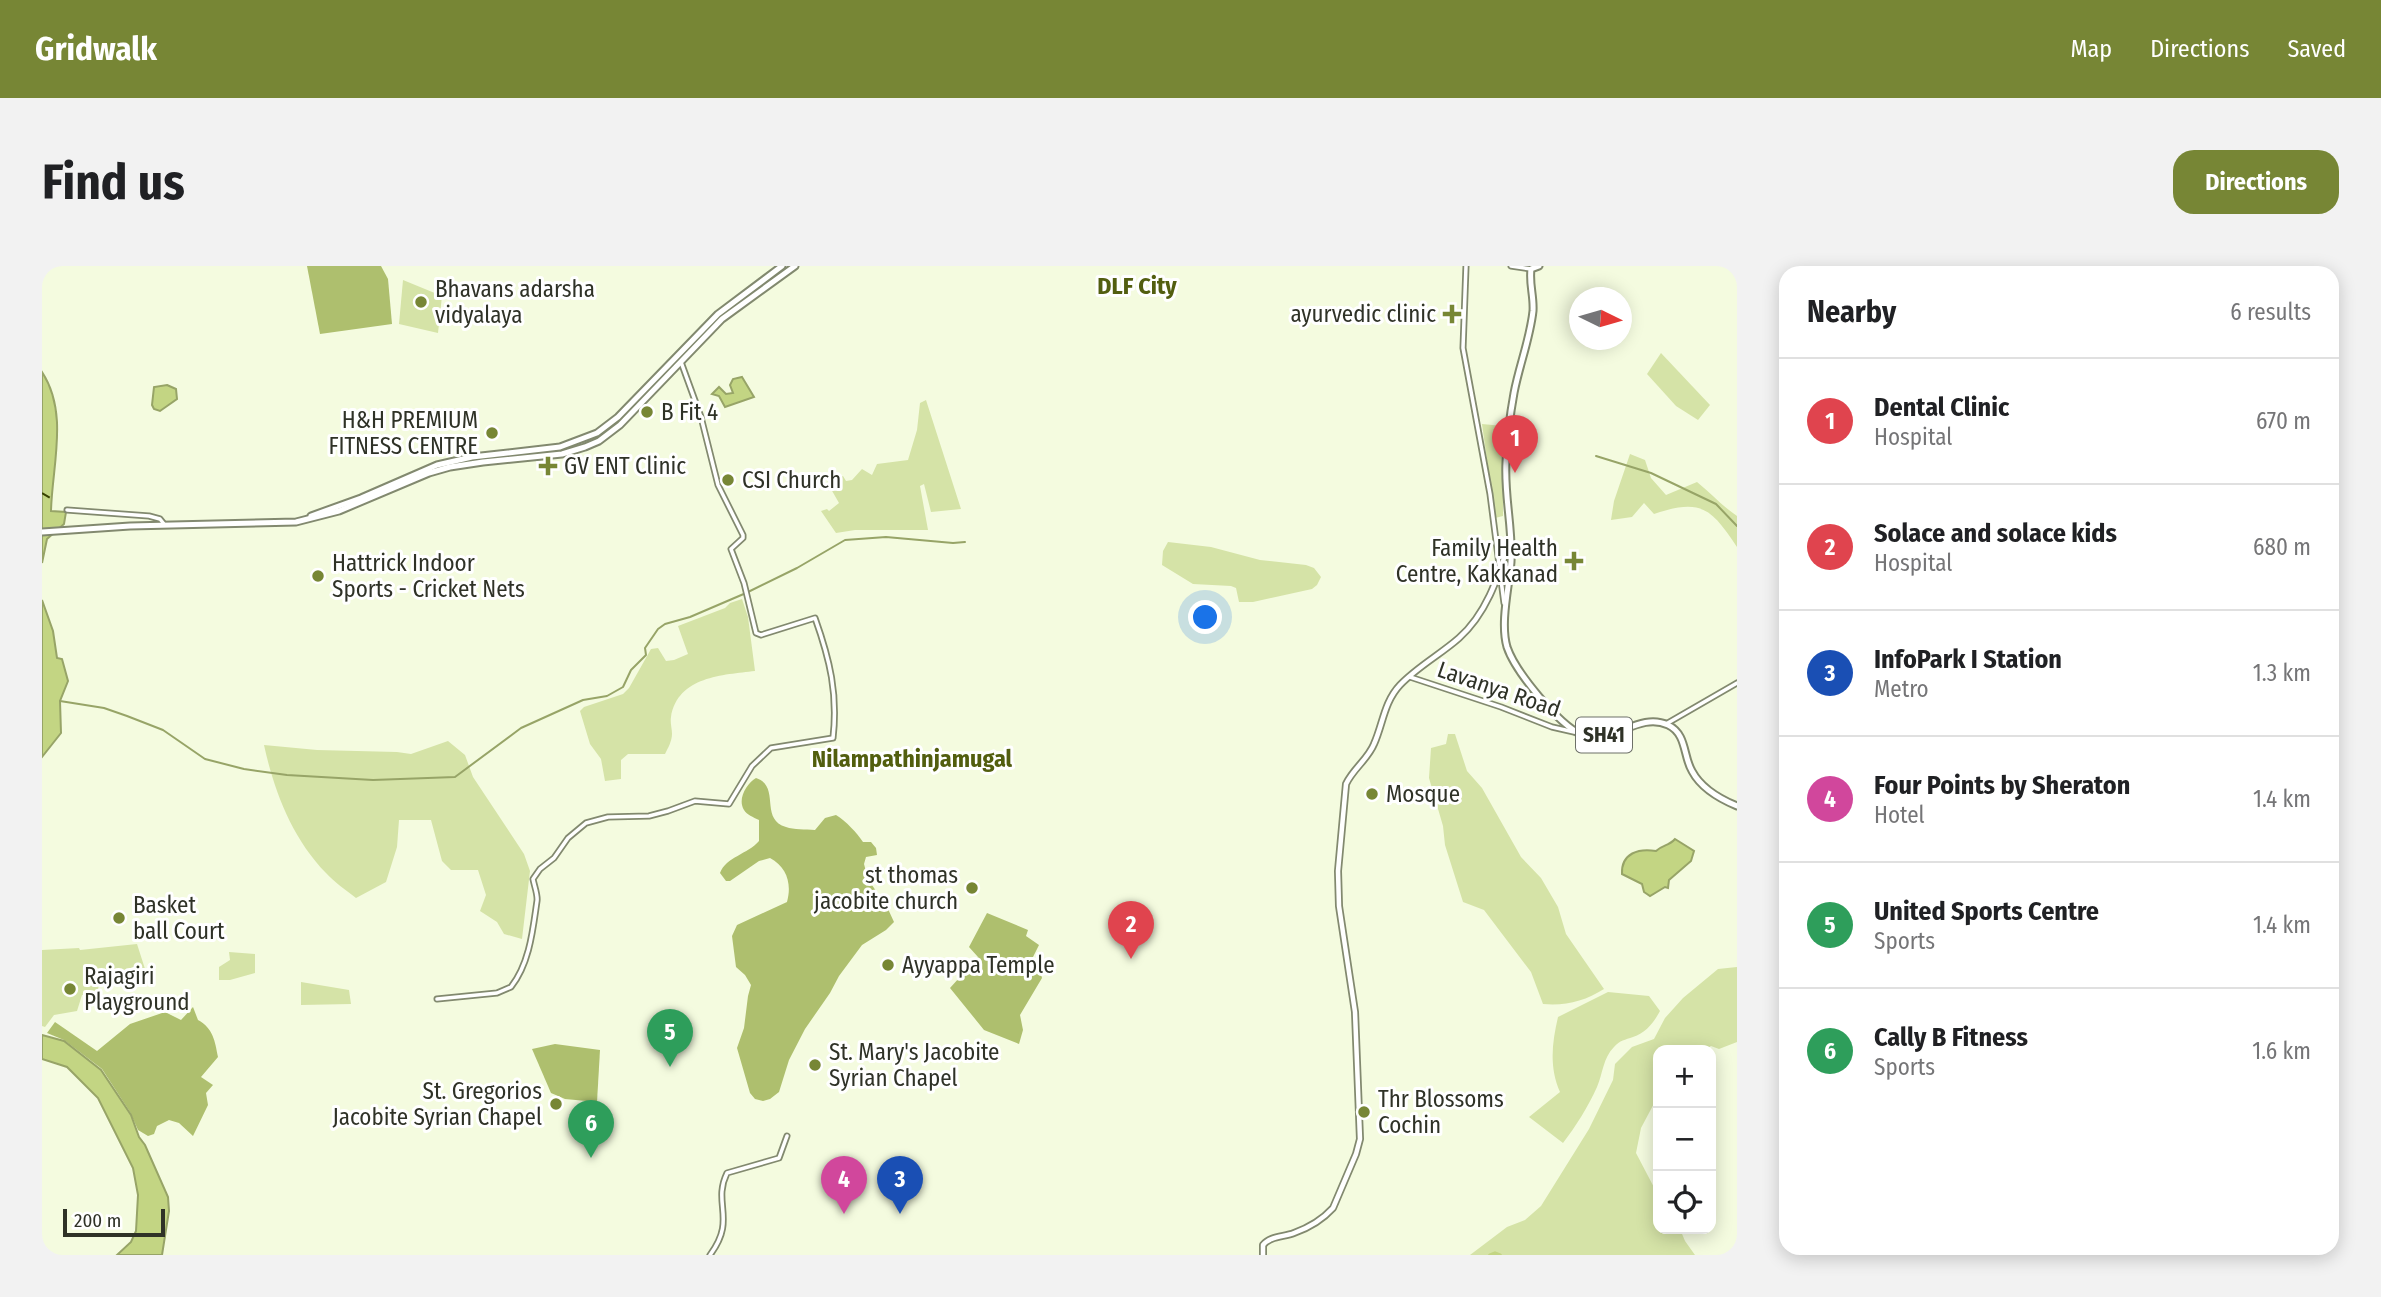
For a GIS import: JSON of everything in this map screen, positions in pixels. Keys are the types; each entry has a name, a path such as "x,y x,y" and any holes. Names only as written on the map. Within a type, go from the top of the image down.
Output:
{"main road":[{"path":"505,459 560,447 606,428 718,314 782,266"},
{"path":"42,532 118,527 284,523 340,511 429,473 473,463 562,454 598,441 620,425 722,319 795,266"},
{"path":"1531,269 1539,266"},
{"name":"SH41","path":"1531,269 1529,282 1533,308 1514,392 1506,461 1505,487 1511,539 1505,633 1509,652 1535,693 1578,733 1596,737 1655,721 1672,727 1682,738 1689,764 1700,783 1737,806"},
{"path":"1263,1255 1263,1245 1268,1240 1297,1232 1328,1214 1359,1148 1361,1133 1355,1012 1338,884 1338,853 1346,784 1352,772 1373,747 1389,703 1398,688 1469,629 1484,607 1511,539"}],"street":[{"path":"1466,266 1463,348 1490,494 1506,608"},
{"path":"1511,266 1531,269"},
{"path":"437,999 497,992 511,986 524,960 535,926 534,908 537,900 533,878 554,858 568,838 586,823 608,817 649,816 695,801 729,804 752,766 771,748 833,738 836,711 832,680 815,618 761,635 756,633 744,583 731,549 743,538 743,534 718,485 701,417 681,362"},
{"path":"67,510 149,516 160,519 166,526"},
{"name":"Lavanya Road","path":"1410,677 1502,707 1552,727 1578,733"},
{"path":"1665,724 1737,683"},
{"path":"710,1255 720,1242 725,1227 722,1192 727,1173 779,1158 787,1136"}],"shaded area":[{"path":"307,266 381,266 388,279 392,324 320,334"},
{"path":"403,280 442,296 438,333 399,324"},
{"path":"1661,353 1710,405 1698,420 1676,406 1647,374"},
{"path":"42,372 50,388 57,422 51,511 66,512 64,524 47,539 42,563"},
{"path":"742,377 754,397 725,407 719,396 712,394 719,387 726,394 733,393 730,385 733,379"},
{"path":"167,385 176,389 177,399 160,411 154,409 154,387"},
{"path":"926,400 961,509 931,512 924,484 920,486 928,530 855,530 836,533 821,511 829,511 839,503 827,482 843,476 846,481 852,480 862,469 872,475 877,464 908,460 917,430 920,403"},
{"path":"1482,424 1503,426 1503,516 1495,518"},
{"path":"1630,454 1645,460 1651,478 1666,495 1697,482 1737,516 1737,547 1712,515 1694,507 1670,509 1654,514 1644,503 1632,517 1611,520 1614,501"},
{"path":"1168,542 1211,547 1260,560 1306,565 1314,568 1321,577 1312,589 1253,602 1239,602 1236,588 1193,584 1162,565 1163,551"},
{"path":"742,599 748,617 755,671 716,677 692,685 675,703 671,717 672,734 665,754 628,754 621,760 621,779 605,781 601,759 590,744 580,711 584,707 623,694 651,649 658,648 666,661 688,654 678,626"},
{"path":"42,600 53,631 57,658 62,659 68,681 60,701 61,733 42,757"},
{"path":"1448,734 1455,734 1467,771 1482,788 1521,857 1541,878 1558,907 1566,934 1604,989 1575,1002 1543,1004 1531,972 1484,910 1463,902 1445,845 1443,826 1429,778 1431,748 1446,744"},
{"path":"448,741 465,755 473,777 524,854 530,871 522,939 504,934 497,922 480,911 486,895 478,870 451,870 442,861 431,820 399,820 397,847 386,882 356,898 336,883 303,845 294,829 279,796 264,745 411,754"},
{"path":"756,778 767,788 773,817 778,823 792,829 815,830 825,818 836,815 851,827 863,842 871,842 877,855 866,857 864,864 868,879 894,922 862,945 839,976 805,1029 789,1060 779,1092 763,1101 755,1099 750,1093 737,1048 744,1028 751,985 736,967 732,936 737,925 787,902 787,877 781,866 770,858 759,861 730,881 726,881 720,873 727,863 759,841 759,820 745,812 742,806 746,787"},
{"path":"1675,839 1694,851 1691,861 1669,880 1668,888 1665,887 1650,896 1644,892 1642,884 1622,874 1624,861 1632,854 1643,850 1656,851"},
{"path":"987,913 1028,930 1026,936 1039,945 1029,965 1040,971 1042,978 1020,1015 1023,1030 1019,1044 984,1030 950,988 978,957 969,947"},
{"name":"Rajagiri Playground","path":"137,944 146,972 97,972 92,979 94,984 99,984 97,995 82,995 77,1011 54,1015 45,1027 42,1026 42,950 80,950"},
{"path":"229,952 255,954 255,973 219,980 219,967 230,960"},
{"path":"1737,967 1737,1042 1719,1049 1716,1045 1653,1045 1653,1105 1641,1128 1636,1153 1653,1185 1653,1234 1682,1234 1695,1255 1470,1255 1507,1227 1525,1220 1541,1206 1589,1129 1613,1080 1615,1064 1632,1047 1654,1039 1665,1018 1683,998 1718,969"},
{"path":"301,982 349,990 351,1004 301,1005"},
{"path":"1608,992 1649,996 1660,1011 1646,1030 1621,1042 1610,1051 1590,1102 1563,1143 1529,1117 1560,1092 1554,1073 1553,1055 1558,1017"},
{"path":"193,1007 198,1020 212,1035 218,1057 201,1077 213,1085 206,1093 208,1105 193,1136 179,1123 169,1120 157,1126 154,1134 148,1136 138,1130 130,1112 102,1069 64,1040 47,1033 55,1022 97,1051 130,1024 165,1012 181,1020"},
{"path":"42,1035 64,1041 101,1070 131,1115 168,1197 169,1211 162,1255 117,1255 131,1242 136,1231 138,1195 133,1168 98,1098 67,1067 42,1059"},
{"path":"555,1044 600,1050 597,1102 565,1099 551,1093 532,1049"}],"waterway":[{"path":"1596,456 1651,473 1716,504 1737,526"},
{"path":"60,701 104,708 127,716 163,730 205,759 244,769 287,775 373,780 455,777 521,728 583,700 607,696 623,687 631,670 646,655 645,648 658,629 665,624 690,617 746,593 845,540 886,537 965,542"},
{"path":"1490,1255 1500,1255"}],"ferry route":[{"path":"42,493 52,499"}],"place":[{"name":"Bhavans adarsha vidyalaya","path":"421,302"},
{"name":"ayurvedic clinic","path":"1452,314"},
{"name":"B Fit 4","path":"647,412"},
{"name":"H&H PREMIUM FITNESS CENTRE","path":"492,433"},
{"name":"GV ENT Clinic","path":"548,466"},
{"name":"Dental Clinic","path":"1515,473"},
{"name":"CSI Church","path":"728,480"},
{"name":"Family Health Centre, Kakkanad","path":"1574,561"},
{"name":"Hattrick Indoor Sports - Cricket Nets","path":"318,576"},
{"name":"Mosque","path":"1372,794"},
{"name":"st thomas jacobite church","path":"972,888"},
{"name":"Basket ball Court","path":"119,918"},
{"name":"Solace and solace kids","path":"1131,959"},
{"name":"Ayyappa Temple","path":"888,965"},
{"name":"Rajagiri Playground","path":"70,989"},
{"name":"St. Mary's Jacobite Syrian Chapel","path":"815,1065"},
{"name":"United Sports Centre","path":"670,1067"},
{"name":"St. Gregorios Jacobite Syrian Chapel","path":"556,1104"},
{"name":"Thr Blossoms Cochin","path":"1364,1112"},
{"name":"Cally B Fitness","path":"591,1158"},
{"name":"Four Points by Sheraton","path":"844,1214"},
{"name":"InfoPark I Station","path":"900,1214"}],"district":[{"name":"DLF City","path":"1137,286"},
{"name":"Nilampathinjamugal","path":"912,759"}]}
